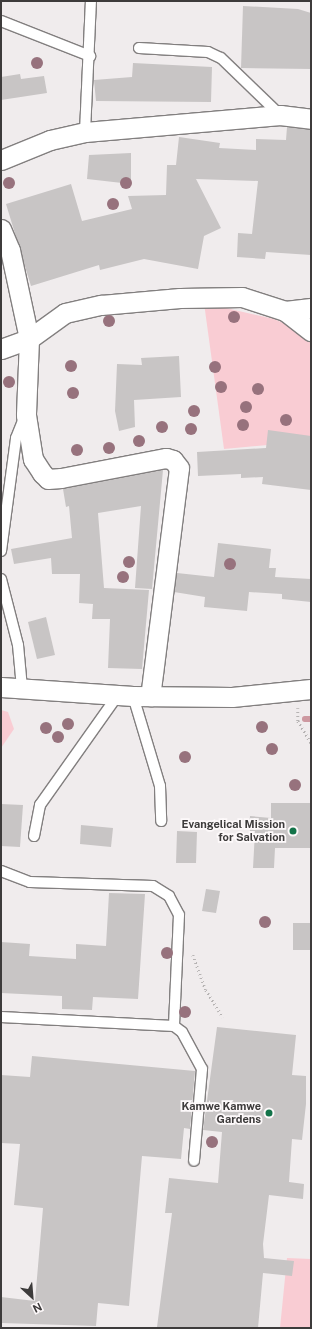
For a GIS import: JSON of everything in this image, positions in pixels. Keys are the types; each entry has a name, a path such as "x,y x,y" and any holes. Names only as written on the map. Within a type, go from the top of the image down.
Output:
{"street":[{"path":"1,160 50,140 85,132 280,115 311,120"},
{"path":"1,229 10,250 29,339 26,415 33,459 48,479 166,458 176,462 180,474 134,696"},
{"path":"1,349 29,339 65,313 101,305 180,298 242,298 285,311 311,331"},
{"path":"285,311 311,308"},
{"path":"1,688 22,688 134,696 232,697 311,689"}],"lane":[{"path":"85,132 90,56 91,1"},
{"path":"1,21 90,56"},
{"path":"140,48 215,55 280,115"},
{"path":"1,551 16,438 26,415"},
{"path":"1,579 18,645 22,688"},
{"path":"134,696 160,786 161,821"},
{"path":"34,836 40,805 134,696"},
{"path":"1,870 30,882 153,886 169,896 179,915 174,1026"},
{"path":"1,1017 174,1026 182,1032 202,1069 194,1161"}],"path":[{"path":"298,709 298,721 311,744"},
{"path":"191,949 206,990 223,1017"}],"shaded area":[{"path":"204,303 274,319 299,330 311,341 311,441 224,449"},
{"path":"1,710 8,712 14,729 1,748"},
{"path":"287,1258 311,1259 311,1328 280,1328"}],"building":[{"path":"243,6 298,9 311,13 311,69 241,68"},
{"path":"133,63 212,67 211,102 96,101 94,80 132,77"},
{"path":"20,74 21,79 44,76 47,93 1,100 1,77"},
{"path":"287,127 311,130 311,255 266,252 265,259 237,257 238,233 252,234 258,181 196,179 221,228 204,236 198,269 144,259 100,270 99,265 31,286 6,204 71,184 82,221 132,209 128,196 166,195 167,165 176,165 179,137 220,143 219,148 256,150 256,139 286,140"},
{"path":"131,153 131,184 87,179 89,155"},
{"path":"179,356 181,397 134,400 135,427 119,431 115,411 117,364 142,365 141,358"},
{"path":"268,430 311,436 311,490 262,484 263,477 241,478 241,474 198,476 197,452 266,448"},
{"path":"163,470 152,589 135,588 141,506 98,513 104,588 149,590 142,669 108,668 110,619 92,619 93,604 79,603 80,574 52,574 51,558 14,564 11,549 72,538 69,506 66,507 63,489"},
{"path":"218,543 271,549 269,568 276,568 275,577 311,579 311,602 282,599 282,594 249,592 247,611 204,607 205,597 174,592 177,573 214,577"},
{"path":"46,617 55,655 37,659 28,622"},
{"path":"271,803 310,803 310,848 275,848 274,868 253,868 255,831 249,831 250,816 271,818"},
{"path":"1,804 23,805 20,847 1,846"},
{"path":"81,825 113,828 111,847 80,844"},
{"path":"177,831 197,832 196,863 176,863"},
{"path":"206,889 220,891 216,913 202,911"},
{"path":"109,893 145,894 138,999 93,997 92,1010 62,1009 62,996 1,993 1,942 30,944 29,956 76,959 76,944 106,946"},
{"path":"293,923 311,923 311,950 293,950"},
{"path":"217,1027 296,1035 292,1075 306,1076 306,1104 302,1140 292,1139 289,1182 304,1184 303,1199 269,1195 263,1244 264,1258 294,1261 292,1276 263,1273 258,1328 157,1327 172,1213 165,1213 169,1178 218,1183 222,1132 203,1130"},
{"path":"32,1056 195,1071 190,1129 184,1128 181,1159 142,1156 129,1306 98,1303 96,1326 1,1323 1,1297 35,1301 43,1208 14,1205 20,1144 1,1143 1,1075 30,1077"}],"waterway":[{"path":"305,719 311,719"}],"place":[{"name":"Evangelical Mission for Salvation","path":"293,831"},
{"name":"Kamwe Kamwe Gardens","path":"269,1113"}]}
